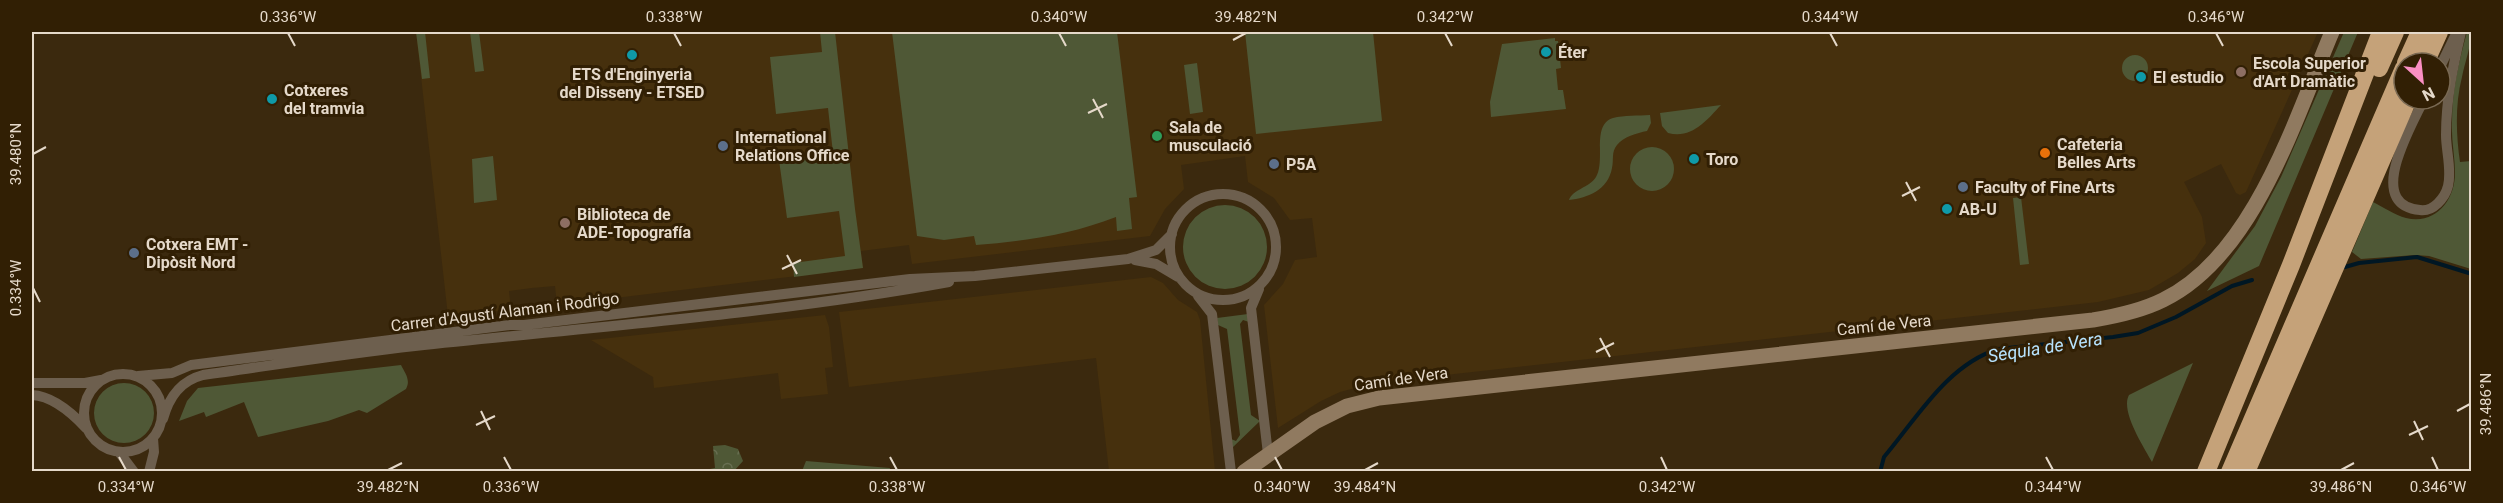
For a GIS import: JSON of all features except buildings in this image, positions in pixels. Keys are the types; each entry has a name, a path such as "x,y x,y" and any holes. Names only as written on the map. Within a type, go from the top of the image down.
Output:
{"highway":[{"path":"2206,471 2291,265 2381,32"},
{"path":"2291,265 2395,32"},
{"path":"2411,51 2420,32"},
{"path":"2430,51 2439,32"},
{"path":"2230,471 2392,96"},
{"path":"2246,471 2403,111"}],"street":[{"name":"Camí de Vera","path":"1256,463 1315,422 1347,406 1379,398 2093,320 2133,312 2172,295 2190,284 2214,262 2256,203 2275,165 2332,32"},
{"path":"2449,51 2459,32"},
{"path":"2452,68 2459,32"},
{"path":"2418,111 2396,157 2393,183 2396,195 2403,204 2413,210 2426,211 2439,203 2448,186 2447,111"},
{"path":"2266,149 2271,154 2275,165"},
{"path":"1230,454 1243,462 1256,463 1265,425 1251,308 1252,301 1272,269 1276,256 1273,228 1267,216 1244,198 1230,195 1204,198 1184,211 1172,234 1170,251 1174,267 1183,281 1212,314 1231,471"},
{"name":"Carrer d'Agustí Alaman i Rodrigo","path":"138,376 172,373 191,365 510,325 877,285 921,278 975,276 1128,259 1156,250 1172,234"},
{"name":"Carrer d'Agustí Alaman i Rodrigo","path":"1128,259 1156,264 1183,281"},
{"name":"Carrer d'Agustí Alaman i Rodrigo","path":"163,419 166,406 181,385 191,378 203,375 415,346 880,294 975,276"},
{"path":"1194,291 1215,299 1237,298 1250,293 1262,283"},
{"name":"Carrer d'Agustí Alaman i Rodrigo","path":"687,317 737,306 866,290 877,285"},
{"path":"32,383 85,383 102,380 119,373 138,376 155,389 160,398 163,419 153,438 149,471"},
{"path":"87,428 84,417 87,396 102,380"},
{"path":"32,395 43,397 64,408 87,428 99,444 118,452 134,471"},
{"path":"1265,425 1270,434 1278,438 1294,437"},
{"path":"118,452 138,450 153,438"}],"shaded area":[{"path":"416,32 2318,32 2246,192 2240,195 2236,193 2221,164 2184,182 2202,217 2206,243 2195,259 2178,273 2149,290 2098,302 1374,383 1340,392 1278,428 1264,305 1283,284 1295,260 1317,257 1312,218 1290,220 1274,198 1248,182 1245,156 1181,165 1184,189 1165,209 1150,236 912,264 909,245 861,251 863,268 557,305 555,286 532,288 509,291 511,310 448,316"},
{"path":"1151,277 1163,283 1178,300 1197,312 1200,320 1215,471 1109,471 1096,358 849,387 839,312"},
{"path":"825,315 829,327 833,367 825,368 828,394 810,396 781,399 778,373 654,388 653,377 591,340"}],"green space":[{"path":"416,32 425,32 430,78 422,79"},
{"path":"470,32 479,32 484,71 475,72"},
{"path":"820,32 835,32 863,268 794,277 793,263 845,256 839,211 787,218 779,160 833,153 828,108 776,114 770,57 822,52"},
{"path":"892,32 1117,32 1137,197 1129,198 1132,229 1117,231 1116,217 1064,233 976,245 974,236 944,240 917,236"},
{"path":"1245,32 1373,32 1382,121 1256,134"},
{"path":"2344,32 2358,32 2259,266 2207,291 2255,226 2281,177"},
{"path":"2467,32 2471,32 2471,38 2458,98 2457,130 2460,162 2471,161 2471,269 2429,256 2361,259 2352,252 2373,202 2402,217 2426,218 2442,208 2452,192 2455,173 2453,99"},
{"path":"1555,38 1555,41 1558,41 1561,68 1556,69 1558,90 1563,90 1566,109 1491,117 1490,102 1502,44"},
{"path":"2135,55 2144,59 2148,68 2144,77 2135,81 2126,77 2122,68 2126,59"},
{"path":"1197,63 1203,112 1190,114 1184,65"},
{"path":"1721,105 1691,131 1668,133 1662,126 1660,113"},
{"path":"1650,115 1651,123 1647,131 1626,138 1615,148 1610,176 1602,187 1590,195 1569,200 1574,193 1596,177 1600,162 1602,128 1606,122 1617,117"},
{"path":"1652,147 1667,154 1674,169 1667,184 1652,191 1637,184 1630,169 1637,154"},
{"path":"493,156 497,200 474,203 472,159"},
{"path":"2021,197 2029,264 2020,265 2013,198"},
{"path":"1225,205 1241,208 1255,217 1264,231 1267,247 1264,263 1255,277 1241,286 1225,289 1209,286 1195,277 1186,263 1183,247 1186,231 1195,217 1209,208"},
{"path":"1248,314 1249,322 1243,320 1240,324 1251,415 1260,421 1232,448 1231,439 1236,441 1240,435 1227,329 1218,325 1217,318"},
{"path":"2193,363 2152,462 2130,419 2127,402 2129,395"},
{"path":"401,365 408,380 406,389 367,413 359,410 328,421 258,437 244,402 206,417 204,412 179,421 187,401 198,388"},
{"path":"124,383 141,388 149,396 154,413 149,430 141,438 124,443 107,438 99,430 94,413 99,396 107,388"},
{"path":"725,445 738,449 743,461 734,471 700,471 715,468 713,446"},
{"path":"806,461 890,468 889,472 802,471"}],"waterway":[{"name":"Séquia de Vera","path":"2345,267 2359,263 2417,257 2472,274"},
{"name":"Séquia de Vera","path":"1880,472 1884,457 1934,394 1963,367 1980,357 1998,349 2138,333 2176,317 2232,286 2252,280"}],"place":[{"name":"Éter","path":"1546,52"},
{"name":"ETS d'Enginyeria del Disseny - ETSED","path":"632,55"},
{"name":"Escola Superior d'Art Dramàtic","path":"2241,72"},
{"name":"El estudio","path":"2141,77"},
{"name":"Cotxeres del tramvia","path":"272,99"},
{"name":"Sala de musculació","path":"1157,136"},
{"name":"International Relations Office","path":"723,146"},
{"name":"Cafeteria Belles Arts","path":"2045,153"},
{"name":"Toro","path":"1694,159"},
{"name":"P5A","path":"1274,164"},
{"name":"Faculty of Fine Arts","path":"1963,187"},
{"name":"AB-U","path":"1947,209"},
{"name":"Biblioteca de ADE-Topografía","path":"565,223"},
{"name":"Cotxera EMT - Dipòsit Nord","path":"134,253"}]}
